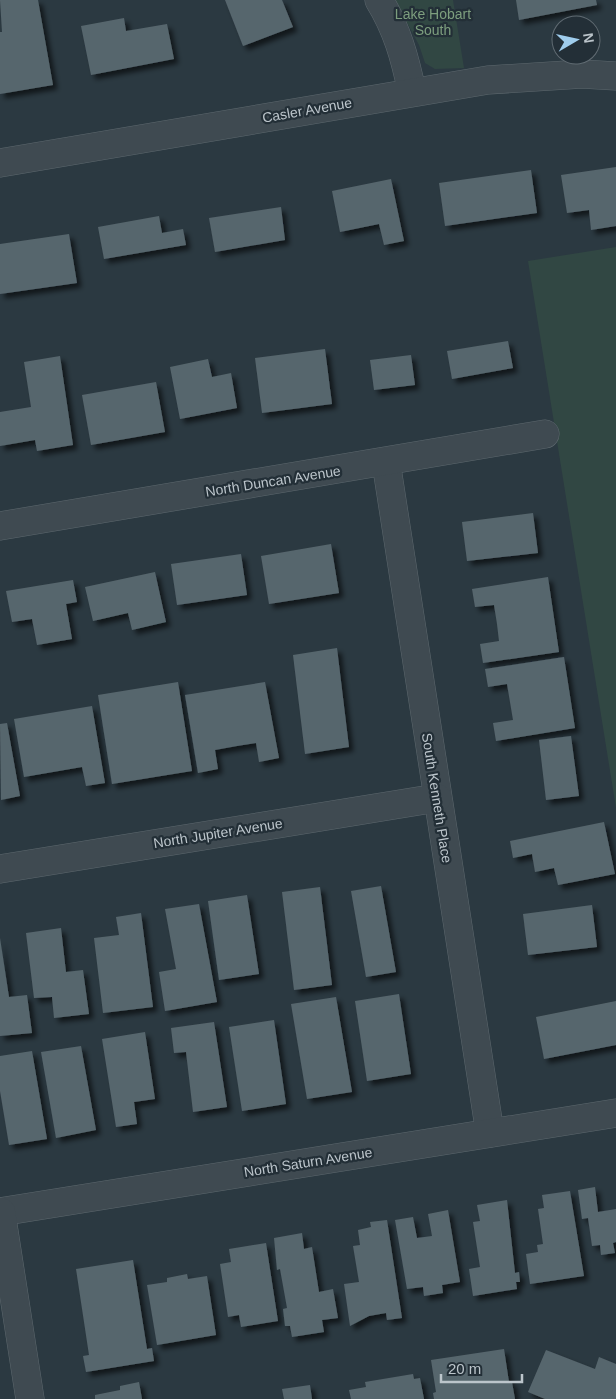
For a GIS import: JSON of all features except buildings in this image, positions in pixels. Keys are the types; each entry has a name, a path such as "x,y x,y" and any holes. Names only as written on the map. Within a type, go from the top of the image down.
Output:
{"street":[{"path":"379,0 393,24 405,59 412,92"},
{"name":"Casler Avenue","path":"0,163 488,80 582,74 616,76"},
{"name":"North Duncan Avenue","path":"0,526 546,434"},
{"name":"South Kenneth Place","path":"386,462 490,1133"},
{"name":"North Jupiter Avenue","path":"0,869 437,798"},
{"name":"North Saturn Avenue","path":"0,1212 616,1113"},
{"path":"0,1212 30,1399"}],"green space":[{"name":"Lake Hobart South","path":"395,0 453,0 464,68 435,69 425,63 419,45"},
{"path":"616,247 616,808 528,261"}]}
